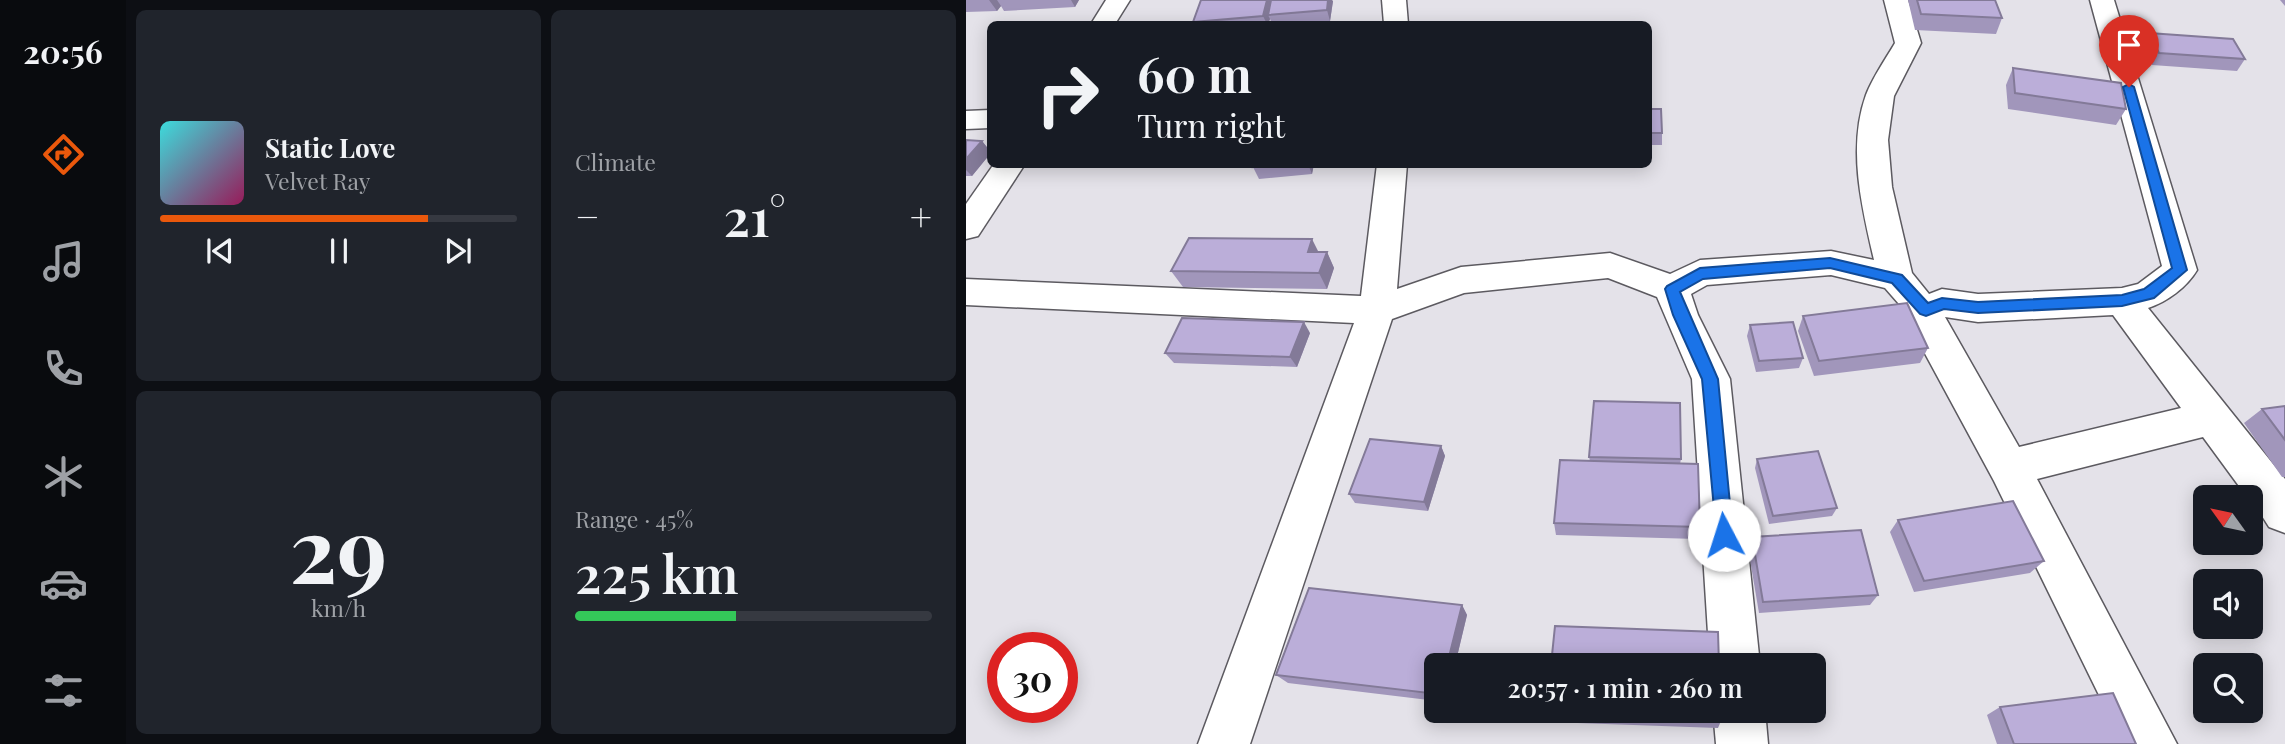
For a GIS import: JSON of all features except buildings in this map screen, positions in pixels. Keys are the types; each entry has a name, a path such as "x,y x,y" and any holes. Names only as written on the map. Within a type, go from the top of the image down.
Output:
{"street":[{"path":"1105,21 1118,0"},
{"path":"1394,0 1396,21"},
{"path":"1896,0 1908,43 1881,96 1875,121 1875,180 1896,278 1926,310 1927,324 2009,468 2151,744"},
{"path":"1926,310 1942,303 1978,308 2122,300 2149,294 2180,270 2102,0"},
{"path":"966,120 987,119"},
{"path":"966,228 1007,168"},
{"path":"1224,744 1377,310 1391,168"},
{"path":"966,292 1377,310 1461,280 1610,265 1672,289 1700,274 1830,263 1896,278"},
{"path":"1672,289 1710,379 1734,653"},
{"path":"2122,300 2285,513"},
{"path":"2009,468 2211,418"},
{"path":"1740,723 1742,744"}],"route":[{"path":"1724,535 1710,379 1672,289 1700,274 1830,263 1896,278 1926,310 1942,303 1978,308 2122,300 2149,294 2180,270 2129,87"}]}
